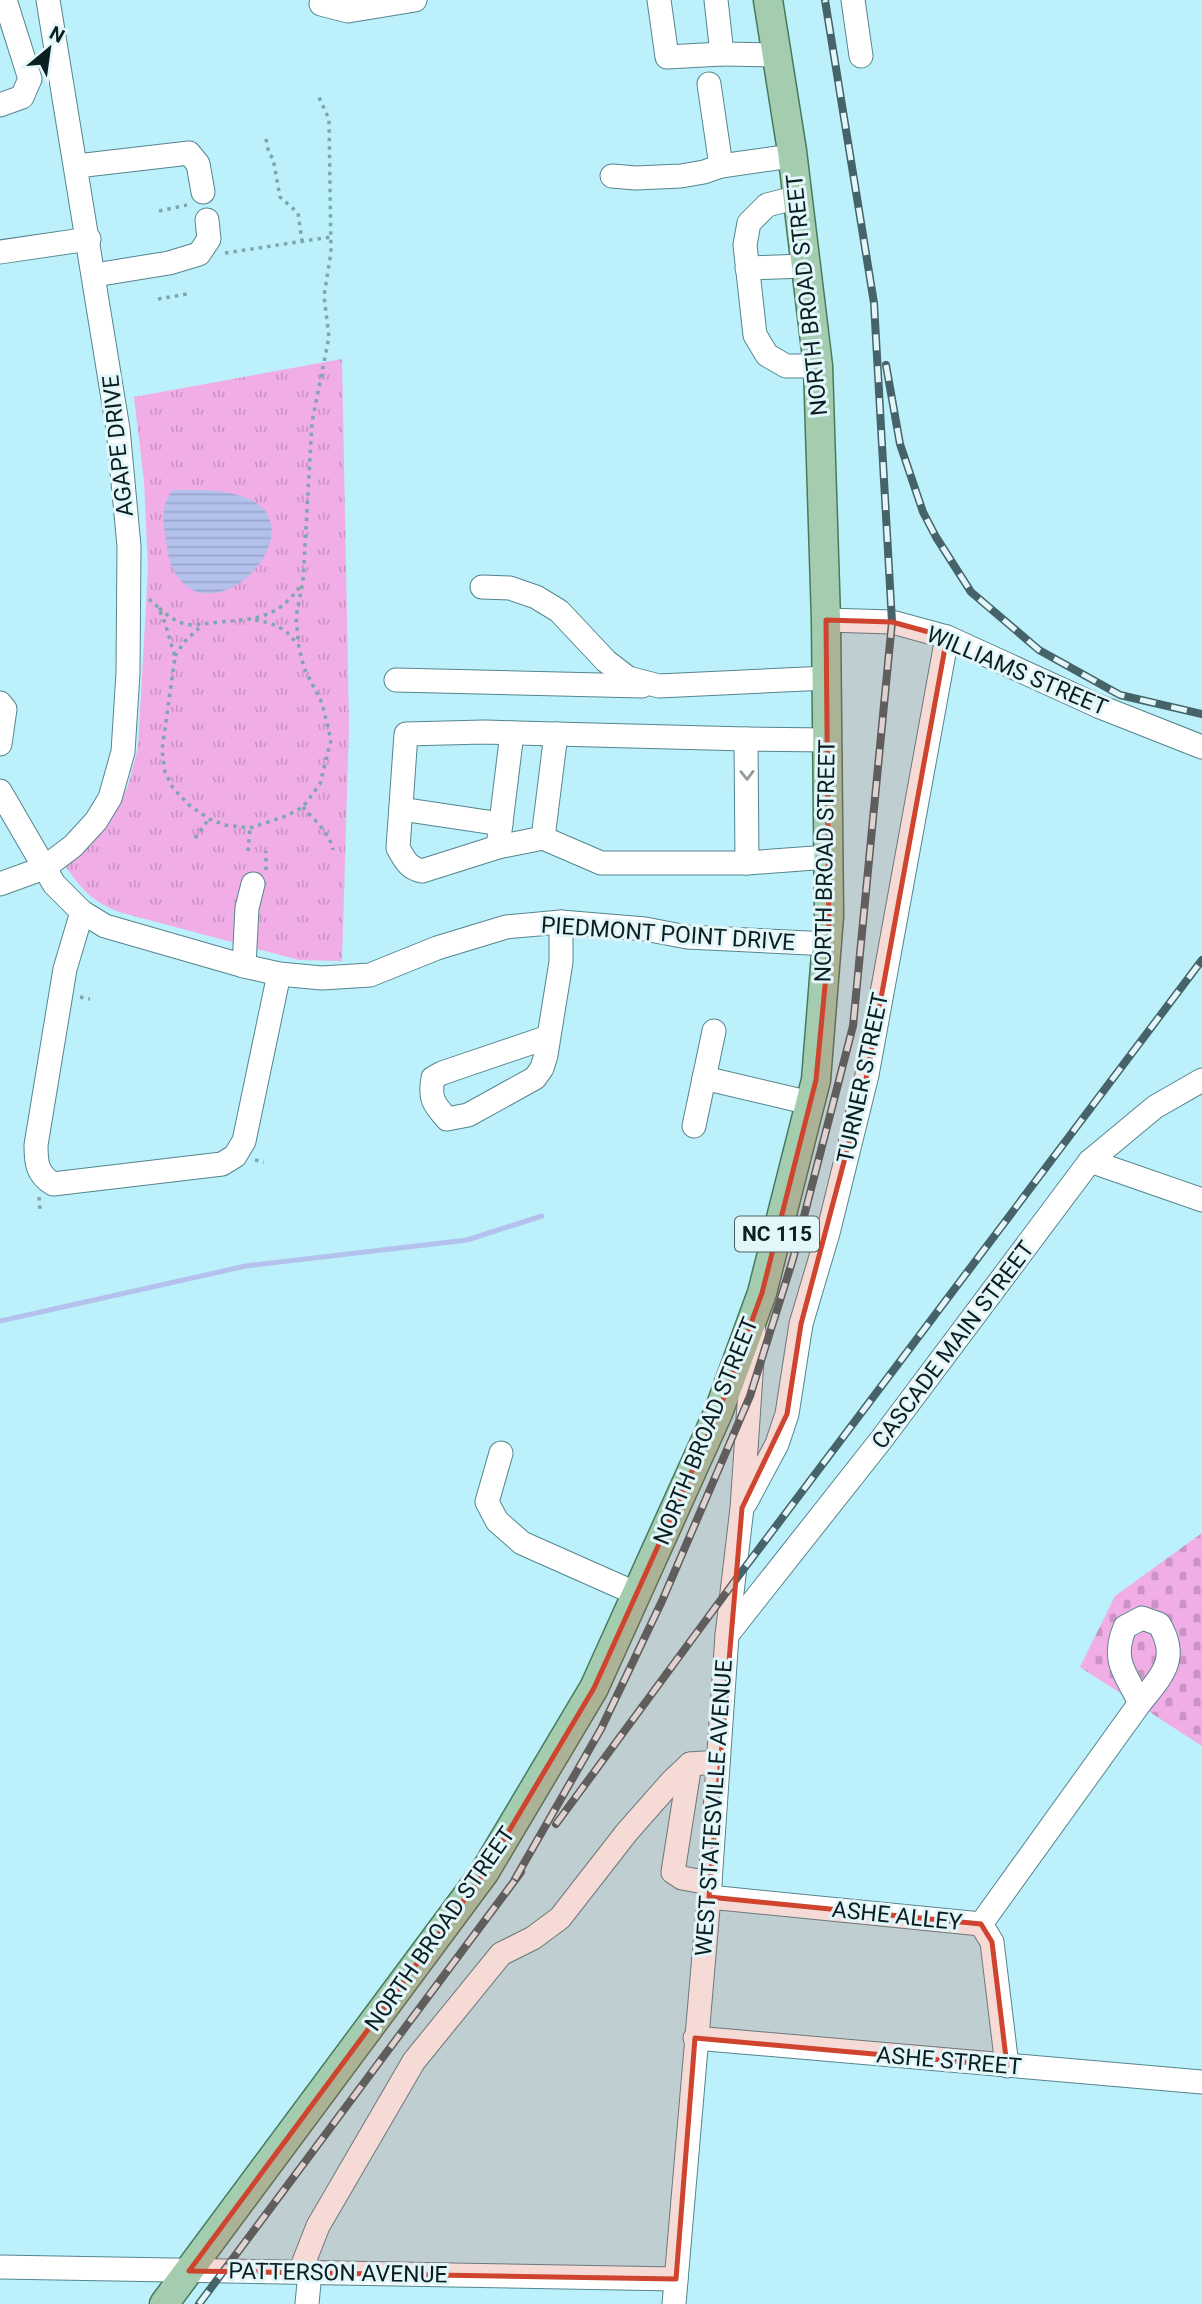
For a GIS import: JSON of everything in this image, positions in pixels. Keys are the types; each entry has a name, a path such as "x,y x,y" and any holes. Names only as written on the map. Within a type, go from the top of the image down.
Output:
{"main road":[{"name":"NORTH BROAD STREET","path":"164,2304 484,1873 594,1688 718,1413 762,1293 816,1080 829,944 826,620 818,366 798,197 768,0"}],"street":[{"path":"0,105 22,97 30,79 5,0"},
{"name":"AGAPE DRIVE","path":"0,884 44,869 73,846 96,821 110,798 123,752 128,673 129,546 118,429 95,275 48,0"},
{"path":"321,4 348,11 415,0"},
{"path":"659,0 667,57 776,55"},
{"path":"716,0 722,54"},
{"path":"853,0 861,56"},
{"path":"30,79 61,72"},
{"path":"709,84 721,166"},
{"path":"77,166 189,153 198,164 194,199"},
{"path":"612,176 681,176 721,166 792,156"},
{"path":"798,197 767,205 750,223 744,245 755,335 767,355 786,366 818,366"},
{"path":"95,275 199,254 209,239 207,220"},
{"path":"0,252 89,239"},
{"path":"747,268 806,266"},
{"path":"482,587 510,588 536,597 559,611 606,661 628,678 659,686"},
{"name":"WILLIAMS STREET","path":"826,620 892,622 947,637 1098,706 1202,747"},
{"name":"TURNER STREET","path":"743,1508 777,1444 787,1414 801,1324 828,1233 867,1075 947,637"},
{"path":"396,680 659,686 827,678"},
{"path":"0,703 5,709 0,744"},
{"path":"827,740 512,733 406,734 398,848 406,863 413,869 422,871 498,847 543,838 601,863 747,863 828,857"},
{"path":"498,847 512,733"},
{"path":"543,838 556,734"},
{"path":"746,738 747,863"},
{"name":"PIEDMONT POINT DRIVE","path":"0,791 54,884 82,912 105,926 279,974 322,978 370,975 437,948 506,927 561,922 645,929 687,937 829,944"},
{"path":"401,809 501,824"},
{"path":"244,966 247,908 253,884"},
{"path":"82,912 65,969 36,1146 36,1165 44,1178 53,1184 222,1164 235,1156 244,1141 279,974"},
{"path":"548,1037 433,1078 431,1090 434,1105 447,1119 468,1115 534,1079 546,1055 561,962 561,922"},
{"path":"694,1126 713,1031"},
{"path":"704,1078 810,1104"},
{"name":"CASCADE MAIN STREET","path":"727,1635 881,1440 1090,1161 1155,1107 1202,1080"},
{"path":"1090,1161 1202,1200"},
{"name":"WEST STATESVILLE AVENUE","path":"674,2304 709,1890 727,1635 743,1508 755,1311"},
{"path":"501,1453 487,1502 496,1521 522,1543 637,1594"},
{"path":"981,1924 1140,1703"},
{"path":"307,2304 305,2272 318,2226 414,2061 501,1954 533,1938 560,1918 626,1832 672,1781 690,1764 718,1762"},
{"name":"ASHE ALLEY","path":"690,1764 674,1872 709,1890 981,1924 992,1942 1007,2066"},
{"name":"ASHE STREET","path":"695,2038 1202,2082"},
{"name":"PATTERSON AVENUE","path":"0,2267 676,2279"}],"path":[{"path":"158,607 175,657 162,750 165,772 173,788 189,805 209,819 225,825 250,828 286,816 303,807 320,784 331,740 322,703 304,668 296,617 303,581 312,422 328,337 324,296 331,252 329,119 317,93"},
{"path":"266,139 269,154 274,158 280,197 298,213 302,241"},
{"path":"159,211 194,199"},
{"path":"223,253 331,237"},
{"path":"158,299 187,294"},
{"path":"253,620 285,603 303,581"},
{"path":"144,597 175,621 201,626 253,620 280,626 291,635 299,648"},
{"path":"175,657 184,642 201,626"},
{"path":"303,807 325,832 333,850"},
{"path":"195,838 209,819"},
{"path":"248,851 250,828"}],"highlighted area":[{"path":"826,620 892,622 947,637 867,1075 801,1324 787,1414 742,1508 709,1897 981,1924 992,1942 1007,2066 695,2038 676,2279 189,2271 484,1873 522,1812 594,1688 718,1413 762,1293 816,1080 829,944"}],"green space":[{"path":"342,359 349,725 342,961 299,960 119,912 89,894 66,867 91,845 113,816 128,786 138,748 148,569 144,481 134,397"},
{"path":"1202,1533 1202,1746 1080,1667 1115,1596"}],"water":[{"path":"173,490 234,494 253,501 268,515 272,532 267,551 256,568 240,583 221,592 202,593 184,584 178,577 170,561 163,520 165,504"}],"waterway":[{"path":"0,1321 246,1266 467,1240 542,1216"}],"railway":[{"path":"515,1879 601,1729 662,1601 750,1396 793,1259 853,1026 892,622 874,303 825,0"},
{"path":"886,365 900,444 923,512 971,592 1039,650 1120,695 1202,714"},
{"path":"556,1824 734,1582 1202,960"},
{"path":"199,2304 521,1872"}]}
